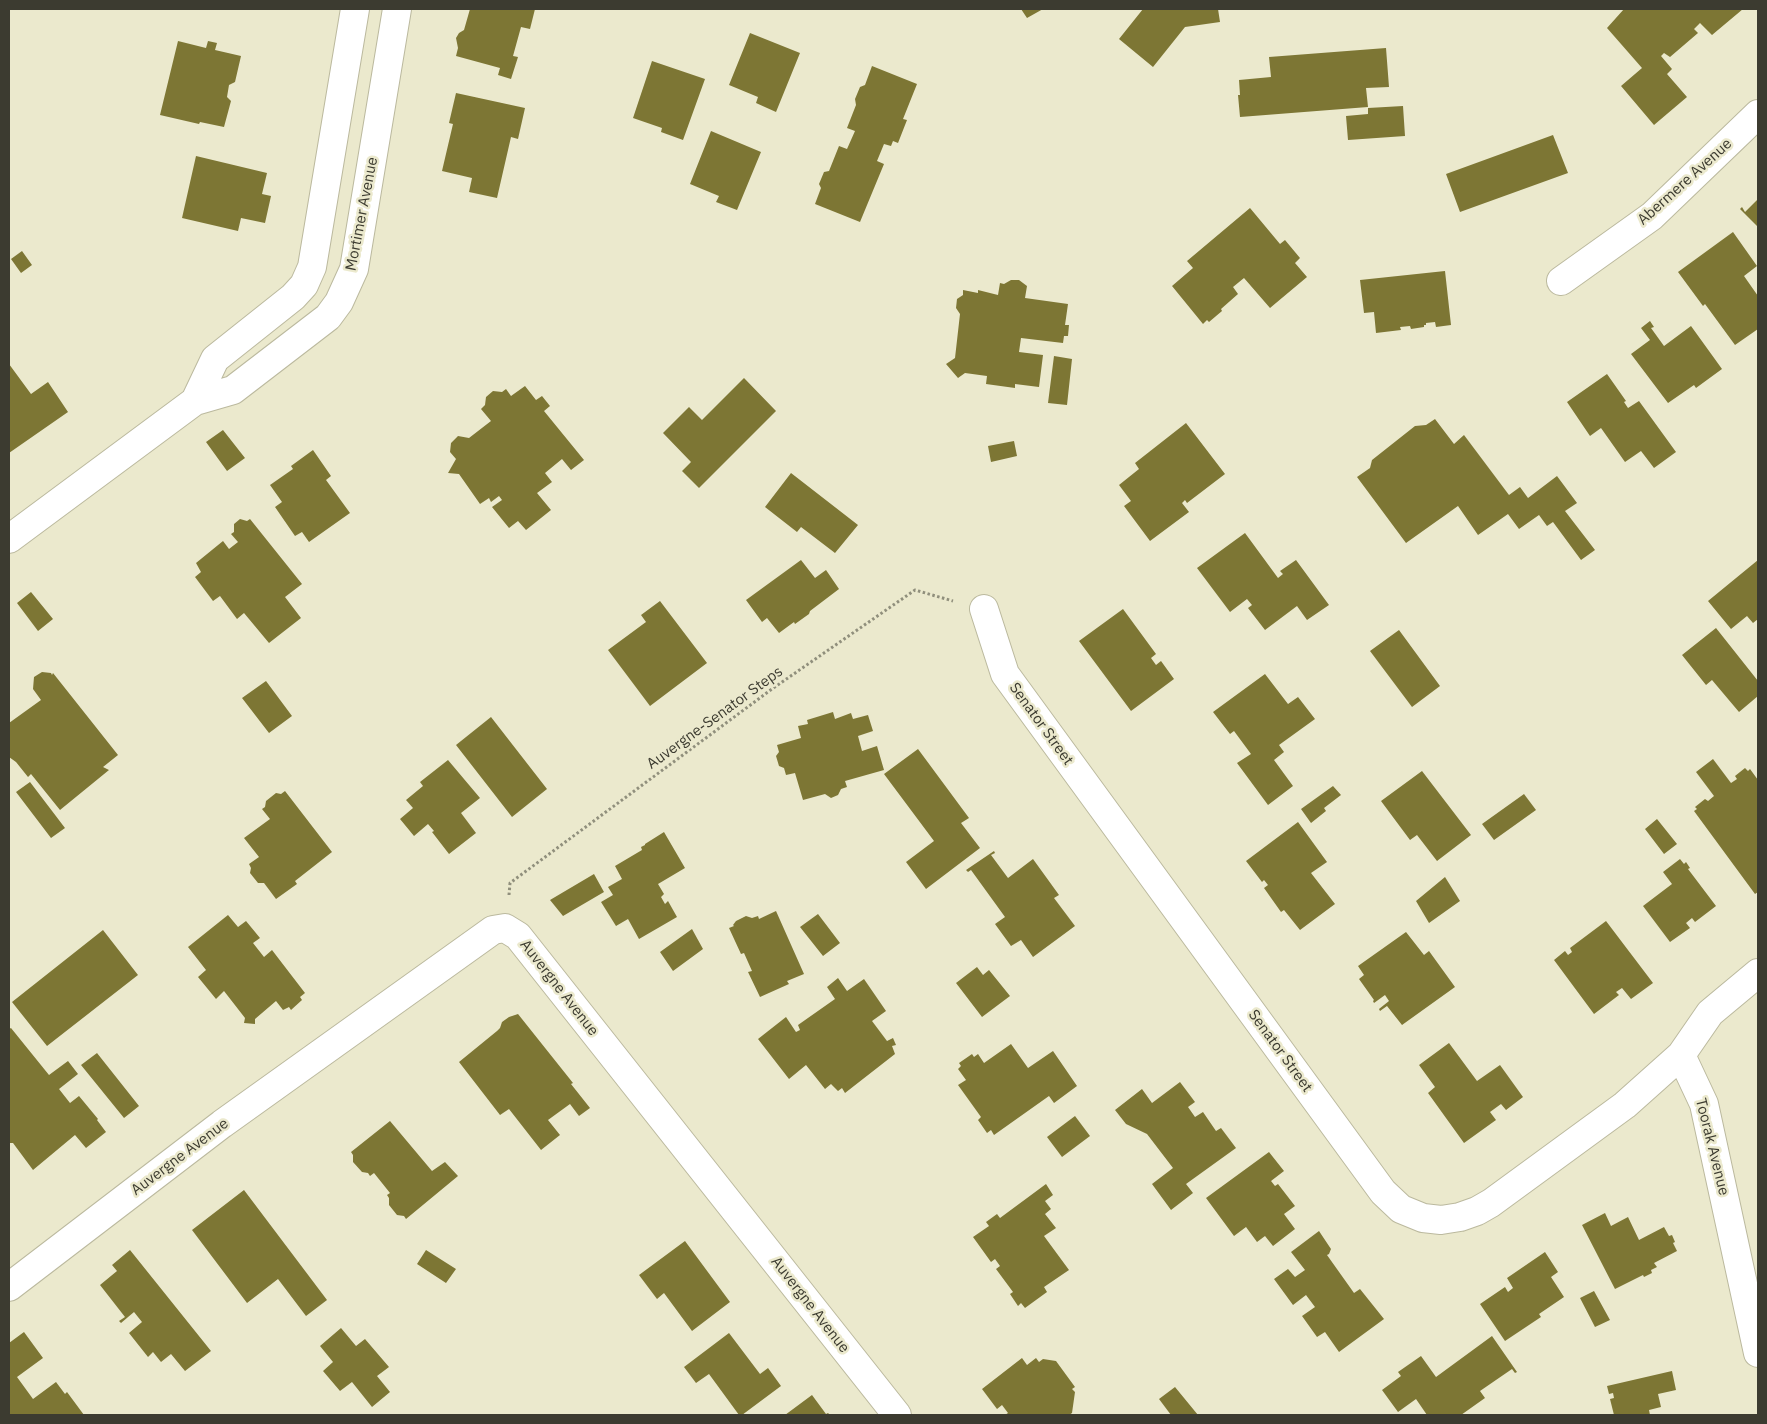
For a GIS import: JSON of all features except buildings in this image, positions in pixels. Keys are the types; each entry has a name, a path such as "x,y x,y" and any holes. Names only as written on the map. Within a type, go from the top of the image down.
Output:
{"street":[{"name":"Mortimer Avenue","path":"195,401 215,359 293,297 304,285 312,266 355,9"},
{"name":"Mortimer Avenue","path":"9,538 195,401 233,390 313,329 328,316 339,302 354,269 397,9"},
{"name":"Abermere Avenue","path":"1561,281 1652,216 1758,114"},
{"name":"Senator Street","path":"984,610 1005,674 1377,1184 1401,1209 1423,1218 1441,1220 1460,1217 1477,1211 1491,1203 1625,1105 1681,1055"},
{"name":"Auvergne Avenue","path":"9,1287 230,1119 493,930 505,928 518,936 897,1415"},
{"path":"1681,1055 1710,1013 1758,974"},
{"name":"Toorak Avenue","path":"1681,1055 1704,1104 1758,1353"}],"path":[{"name":"Auvergne-Senator Steps","path":"505,928 510,884 772,689 915,590 984,610"}]}
